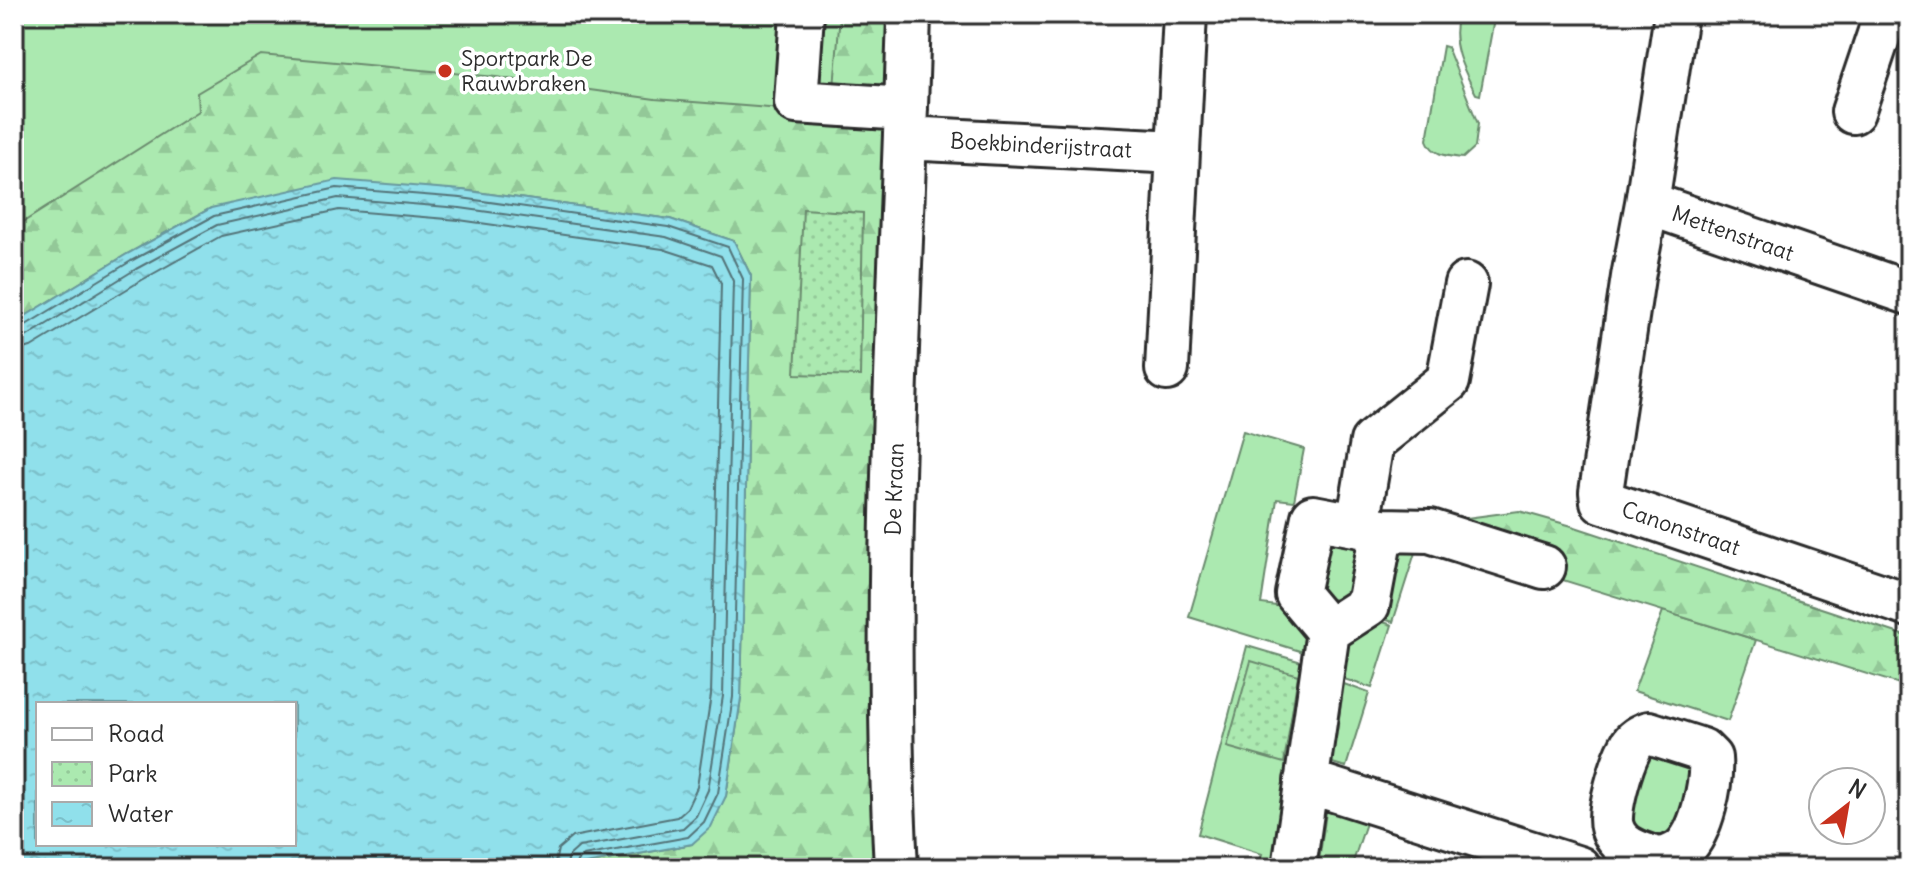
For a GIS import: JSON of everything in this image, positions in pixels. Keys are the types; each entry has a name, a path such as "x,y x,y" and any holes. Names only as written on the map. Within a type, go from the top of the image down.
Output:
{"street":[{"path":"802,14 796,102 906,124"},
{"name":"De Kraan","path":"896,868 890,749 891,617 909,14"},
{"path":"1167,369 1185,14"},
{"name":"Mettenstraat","path":"1676,14 1647,203 1909,293"},
{"path":"1853,112 1886,14"},
{"name":"Boekbinderijstraat","path":"906,124 1177,152"},
{"name":"Canonstraat","path":"1647,203 1633,277 1602,501 1909,605"},
{"path":"1328,631 1368,605 1372,442 1448,381 1466,284"},
{"path":"1294,868 1328,631 1297,594 1313,517 1370,527 1430,531 1544,567"},
{"path":"1306,781 1579,868"}],"green space":[{"name":"Sportpark De Rauwbraken","path":"14,14 881,14 870,171 272,129 14,242"},
{"path":"840,14 894,14 882,868 564,868 692,844 726,796 741,698 751,276 734,241 670,219 462,190 211,208 127,254 14,323 14,228 198,111 197,93 261,55 496,77 655,99 832,113"},
{"path":"1458,14 1495,14 1480,95 1476,94 1466,75 1456,45"},
{"path":"1443,46 1447,47 1478,124 1475,147 1463,158 1437,152 1427,140"},
{"path":"803,209 863,213 860,376 795,374"},
{"path":"1243,431 1304,449 1294,501 1277,499 1261,604 1284,607 1308,629 1313,655 1189,617"},
{"path":"1519,511 1909,637 1909,687 1433,540 1437,522"},
{"path":"1420,537 1393,622 1387,620 1400,542"},
{"path":"1324,538 1359,542 1358,584 1340,601 1323,597 1316,589"},
{"path":"1663,611 1756,640 1728,721 1634,691"},
{"path":"1377,620 1392,625 1372,688 1344,679 1345,672 1337,660 1338,648"},
{"path":"1247,646 1312,665 1277,868 1258,868 1262,854 1198,834"},
{"path":"1251,661 1298,675 1284,763 1227,747"},
{"path":"1344,684 1369,693 1346,767 1322,760 1323,748 1336,738"},
{"path":"1653,751 1697,771 1673,840 1635,835 1623,802"},
{"path":"1327,805 1368,817 1351,868 1318,868"}],"water":[{"path":"337,180 462,190 670,219 734,241 751,276 741,698 726,796 711,827 692,844 564,868 14,868 14,323 127,254 211,208"}],"place":[{"name":"Sportpark De Rauwbraken","path":"445,71"}]}
